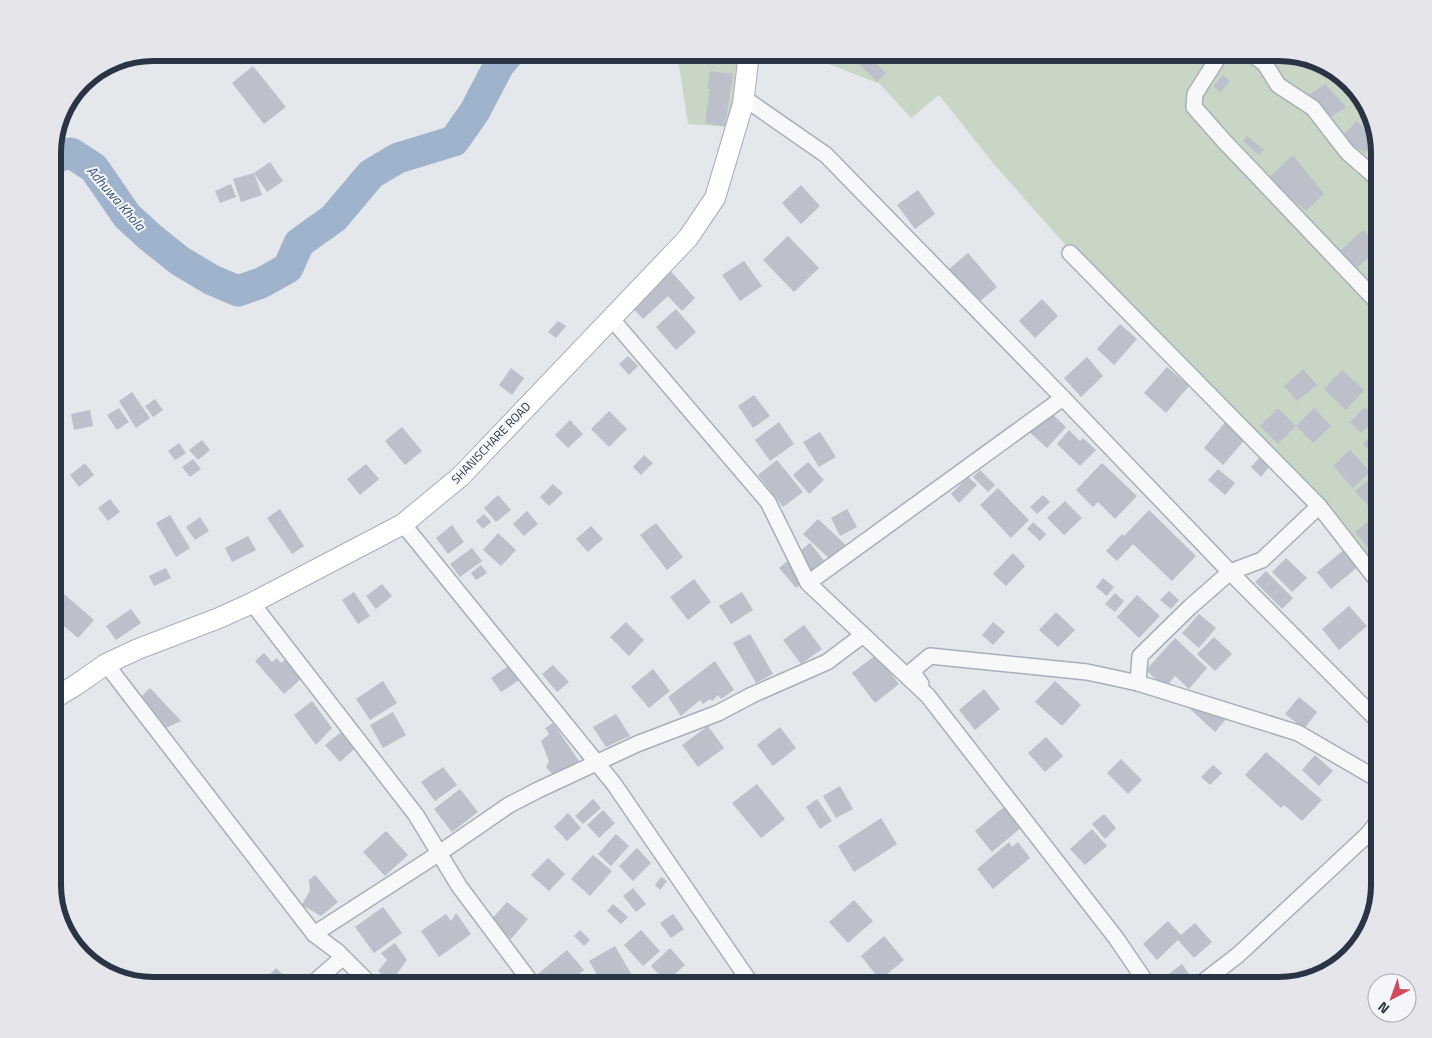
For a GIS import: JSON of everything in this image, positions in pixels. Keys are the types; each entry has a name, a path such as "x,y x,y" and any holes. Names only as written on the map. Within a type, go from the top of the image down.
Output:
{"street":[{"name":"SHANISCHARE ROAD","path":"61,694 106,664 138,649 219,618 252,603 403,524 461,476 688,238 715,198 744,98 748,61"},
{"path":"1212,61 1195,94 1194,107 1224,141 1371,295"},
{"path":"1261,61 1278,85 1313,108 1347,152 1371,172"},
{"path":"744,98 826,155 1230,572 1371,713"},
{"path":"1070,253 1319,506 1371,572"},
{"path":"611,318 768,502 808,583 928,696"},
{"path":"808,583 1063,398"},
{"path":"1138,683 1140,656 1190,607 1230,572 1262,560 1319,506"},
{"path":"403,524 614,784 746,977"},
{"path":"252,603 416,815 438,854 474,907 526,977"},
{"path":"314,934 438,854 509,805 637,744 718,713 752,695 827,662 863,635"},
{"path":"1142,977 1116,938 928,696 912,671 930,656 1087,672 1138,683 1298,733 1371,775"},
{"path":"106,664 314,934 338,952 362,977"},
{"path":"1210,977 1238,955 1371,830"},
{"path":"1366,835 1371,839"},
{"path":"322,977 342,958"}],"green space":[{"path":"678,61 744,61 727,127 688,124"},
{"path":"821,61 1279,61 1303,64 1314,68 1335,80 1344,88 1352,97 1366,123 1371,153 1371,573 1319,506 1090,273 993,163 939,95 911,118 880,84"}],"building":[{"path":"856,61 873,61 886,73 877,82"},
{"path":"253,66 286,107 264,124 232,83"},
{"path":"710,71 733,74 725,126 705,123 710,89 707,89"},
{"path":"1223,75 1230,81 1221,92 1213,86"},
{"path":"1325,84 1346,107 1329,118 1306,97"},
{"path":"1357,121 1369,133 1370,147 1364,153 1341,137"},
{"path":"1247,136 1264,150 1259,155 1243,141"},
{"path":"1293,155 1324,194 1306,211 1268,178"},
{"path":"270,162 283,181 267,192 254,173"},
{"path":"254,173 262,195 241,202 233,179"},
{"path":"231,184 236,197 220,203 215,191"},
{"path":"801,185 820,206 801,224 782,203"},
{"path":"918,190 935,214 915,229 897,205"},
{"path":"1363,230 1371,238 1371,255 1356,269 1340,251"},
{"path":"788,236 819,268 794,292 763,260"},
{"path":"968,253 997,287 978,303 948,270"},
{"path":"744,261 762,286 740,301 722,275"},
{"path":"667,267 695,298 682,311 668,296 643,319 628,303"},
{"path":"1042,299 1058,316 1035,338 1019,321"},
{"path":"676,309 696,332 676,350 656,327"},
{"path":"558,321 566,326 556,338 548,332"},
{"path":"1120,324 1137,339 1114,365 1097,349"},
{"path":"628,356 638,366 629,375 619,364"},
{"path":"1087,357 1103,376 1081,397 1064,378"},
{"path":"1167,367 1189,386 1166,413 1144,393"},
{"path":"511,368 524,378 512,395 499,385"},
{"path":"1303,369 1317,385 1297,401 1284,386"},
{"path":"1342,370 1364,390 1346,410 1324,389"},
{"path":"132,392 150,418 136,428 119,401"},
{"path":"754,395 770,416 753,428 738,406"},
{"path":"155,399 163,410 153,417 145,406"},
{"path":"1044,406 1066,427 1047,448 1024,427"},
{"path":"1365,407 1371,413 1371,423 1361,433 1350,422"},
{"path":"119,408 129,422 117,430 107,415"},
{"path":"1278,408 1296,426 1278,444 1260,426"},
{"path":"1314,408 1331,426 1313,443 1296,426"},
{"path":"90,410 93,426 74,430 71,414"},
{"path":"609,411 627,429 609,447 591,429"},
{"path":"570,420 583,434 568,448 555,435"},
{"path":"1227,420 1247,437 1223,465 1204,448"},
{"path":"779,422 794,444 770,461 755,440"},
{"path":"402,427 422,451 405,465 385,441"},
{"path":"1069,430 1080,441 1083,438 1096,450 1080,466 1057,444"},
{"path":"820,432 836,457 819,467 803,442"},
{"path":"1371,435 1371,452 1363,444"},
{"path":"202,440 210,450 198,460 189,450"},
{"path":"179,443 186,453 175,460 168,451"},
{"path":"1350,450 1370,472 1353,488 1333,466"},
{"path":"644,455 653,463 641,475 633,467"},
{"path":"1260,457 1270,466 1261,477 1251,467"},
{"path":"193,459 201,469 190,477 182,467"},
{"path":"777,460 803,492 783,507 758,475"},
{"path":"808,462 824,480 809,494 793,475"},
{"path":"85,463 94,475 79,487 70,475"},
{"path":"1102,463 1137,496 1115,519 1098,502 1093,507 1076,490"},
{"path":"366,464 379,479 360,495 347,479"},
{"path":"1218,469 1235,483 1225,495 1208,480"},
{"path":"980,470 995,485 988,492 973,477"},
{"path":"968,477 977,485 959,503 951,494"},
{"path":"1371,478 1371,510 1355,491"},
{"path":"553,484 563,493 549,506 540,497"},
{"path":"998,488 1029,520 1011,538 980,505"},
{"path":"498,495 511,510 496,522 484,508"},
{"path":"1043,495 1050,502 1037,514 1030,507"},
{"path":"110,499 120,512 108,521 98,508"},
{"path":"1065,501 1082,518 1064,535 1047,518"},
{"path":"280,509 304,546 292,554 267,518"},
{"path":"847,509 857,527 840,536 831,518"},
{"path":"1149,510 1196,556 1172,581 1133,544 1117,561 1106,551 1122,534 1124,536"},
{"path":"527,511 538,524 524,536 513,524"},
{"path":"484,514 491,522 483,529 476,521"},
{"path":"170,515 190,548 176,557 156,523"},
{"path":"200,517 209,531 195,540 186,527"},
{"path":"818,519 847,546 832,561 803,534"},
{"path":"1371,519 1371,551 1355,532"},
{"path":"1033,522 1046,534 1040,541 1027,529"},
{"path":"656,523 683,557 667,570 640,535"},
{"path":"452,525 464,542 448,554 436,538"},
{"path":"591,526 603,539 588,552 576,539"},
{"path":"498,533 516,550 501,566 483,550"},
{"path":"248,536 256,550 232,562 225,548"},
{"path":"810,543 826,563 796,588 779,568"},
{"path":"472,548 482,561 460,577 450,564"},
{"path":"1345,549 1359,566 1331,589 1317,572"},
{"path":"1013,553 1025,566 1006,586 993,574"},
{"path":"1286,558 1307,578 1292,592 1272,572"},
{"path":"481,565 487,573 476,580 471,573"},
{"path":"166,568 171,578 154,586 149,576"},
{"path":"1266,571 1293,598 1282,609 1255,582"},
{"path":"1103,578 1114,587 1107,596 1096,587"},
{"path":"694,579 711,602 688,620 670,597"},
{"path":"382,584 392,596 376,609 366,596"},
{"path":"1169,591 1179,600 1171,609 1160,600"},
{"path":"354,592 370,616 358,624 342,600"},
{"path":"742,592 753,610 731,624 719,606"},
{"path":"1115,593 1124,601 1115,612 1105,604"},
{"path":"64,594 94,620 78,638 61,624 61,598"},
{"path":"1137,595 1160,616 1139,638 1117,617"},
{"path":"1349,606 1367,626 1339,650 1322,629"},
{"path":"131,609 141,623 116,640 106,626"},
{"path":"1056,612 1075,630 1058,647 1039,630"},
{"path":"1199,614 1216,628 1199,648 1182,633"},
{"path":"626,622 644,640 629,656 610,637"},
{"path":"993,622 1005,632 993,645 982,635"},
{"path":"804,625 822,649 801,664 783,640"},
{"path":"750,634 773,674 756,683 733,643"},
{"path":"1214,637 1232,654 1215,671 1197,654"},
{"path":"1175,638 1207,668 1189,689 1175,676 1165,688 1146,670"},
{"path":"264,653 272,662 277,658 281,663 287,658 303,677 284,694 255,661"},
{"path":"876,655 899,684 875,703 852,673"},
{"path":"715,661 734,690 721,699 718,695 712,701 710,699 703,704 700,700 681,716 668,697"},
{"path":"514,662 524,677 501,692 491,678"},
{"path":"553,665 569,682 557,692 542,674"},
{"path":"653,669 670,691 649,708 631,687"},
{"path":"383,681 397,703 370,720 356,699"},
{"path":"1055,681 1081,705 1062,726 1035,702"},
{"path":"150,688 181,721 166,728 139,699"},
{"path":"984,689 1000,709 975,730 959,710"},
{"path":"1299,697 1317,712 1304,729 1285,714"},
{"path":"312,701 332,728 316,745 294,715"},
{"path":"1187,706 1227,718 1215,732"},
{"path":"393,712 406,735 383,748 370,725"},
{"path":"616,714 630,736 606,747 593,727"},
{"path":"553,723 579,761 555,777 546,767 549,761 541,741 549,734 545,728"},
{"path":"708,726 724,748 698,767 682,745"},
{"path":"780,727 796,748 773,766 757,745"},
{"path":"346,728 360,744 340,762 325,745"},
{"path":"1046,737 1063,756 1045,772 1028,753"},
{"path":"1266,752 1322,800 1302,821 1284,805 1281,808 1245,775"},
{"path":"1315,755 1333,771 1319,786 1302,770"},
{"path":"1121,759 1142,780 1128,794 1107,773"},
{"path":"1213,765 1222,773 1210,785 1201,777"},
{"path":"443,767 457,785 435,801 421,782"},
{"path":"757,784 785,819 761,838 732,803"},
{"path":"840,786 853,809 836,818 823,796"},
{"path":"460,789 478,812 452,832 434,809"},
{"path":"593,799 601,808 583,824 575,816"},
{"path":"817,799 832,821 820,829 806,807"},
{"path":"1004,807 1022,827 992,852 975,831"},
{"path":"603,810 615,823 599,838 587,825"},
{"path":"568,813 581,828 567,841 554,827"},
{"path":"1104,814 1116,828 1105,839 1092,824"},
{"path":"881,818 897,844 854,872 838,846"},
{"path":"1092,829 1107,846 1085,865 1070,849"},
{"path":"386,831 408,855 385,876 363,852"},
{"path":"616,834 629,846 611,866 598,854"},
{"path":"1009,842 1012,847 1018,842 1030,858 993,889 977,869"},
{"path":"637,848 651,863 633,881 619,866"},
{"path":"593,855 612,871 590,896 571,879"},
{"path":"548,858 565,874 549,891 531,875"},
{"path":"315,875 338,902 321,916 302,905 310,890 309,880"},
{"path":"661,877 667,881 660,890 655,885"},
{"path":"633,888 646,904 636,912 623,896"},
{"path":"854,900 873,921 848,943 829,922"},
{"path":"507,902 528,919 511,939 490,921"},
{"path":"613,904 628,917 621,924 607,911"},
{"path":"383,907 402,933 374,953 355,927"},
{"path":"456,913 471,934 439,957 421,931 446,914 451,921"},
{"path":"673,914 684,929 671,938 660,923"},
{"path":"1168,921 1181,935 1195,923 1212,942 1194,958 1178,940 1157,960 1143,944"},
{"path":"580,930 590,940 584,946 574,936"},
{"path":"641,930 660,951 643,966 624,945"},
{"path":"884,936 904,960 884,977 878,977 861,956"},
{"path":"395,943 407,960 395,977 385,977 378,971 387,960 381,953"},
{"path":"615,946 633,977 598,977 589,961"},
{"path":"670,948 685,965 672,977 661,977 651,966"},
{"path":"567,950 584,970 575,977 534,977"},
{"path":"1182,964 1191,977 1165,977"},
{"path":"276,968 286,977 267,977"}],"waterway":[{"name":"Adhuwa Khola","path":"61,156 71,153 94,168 127,216 180,261 212,280 238,291 261,283 288,268 299,243 334,218 371,174 398,158 454,141 475,111 502,61"}]}
